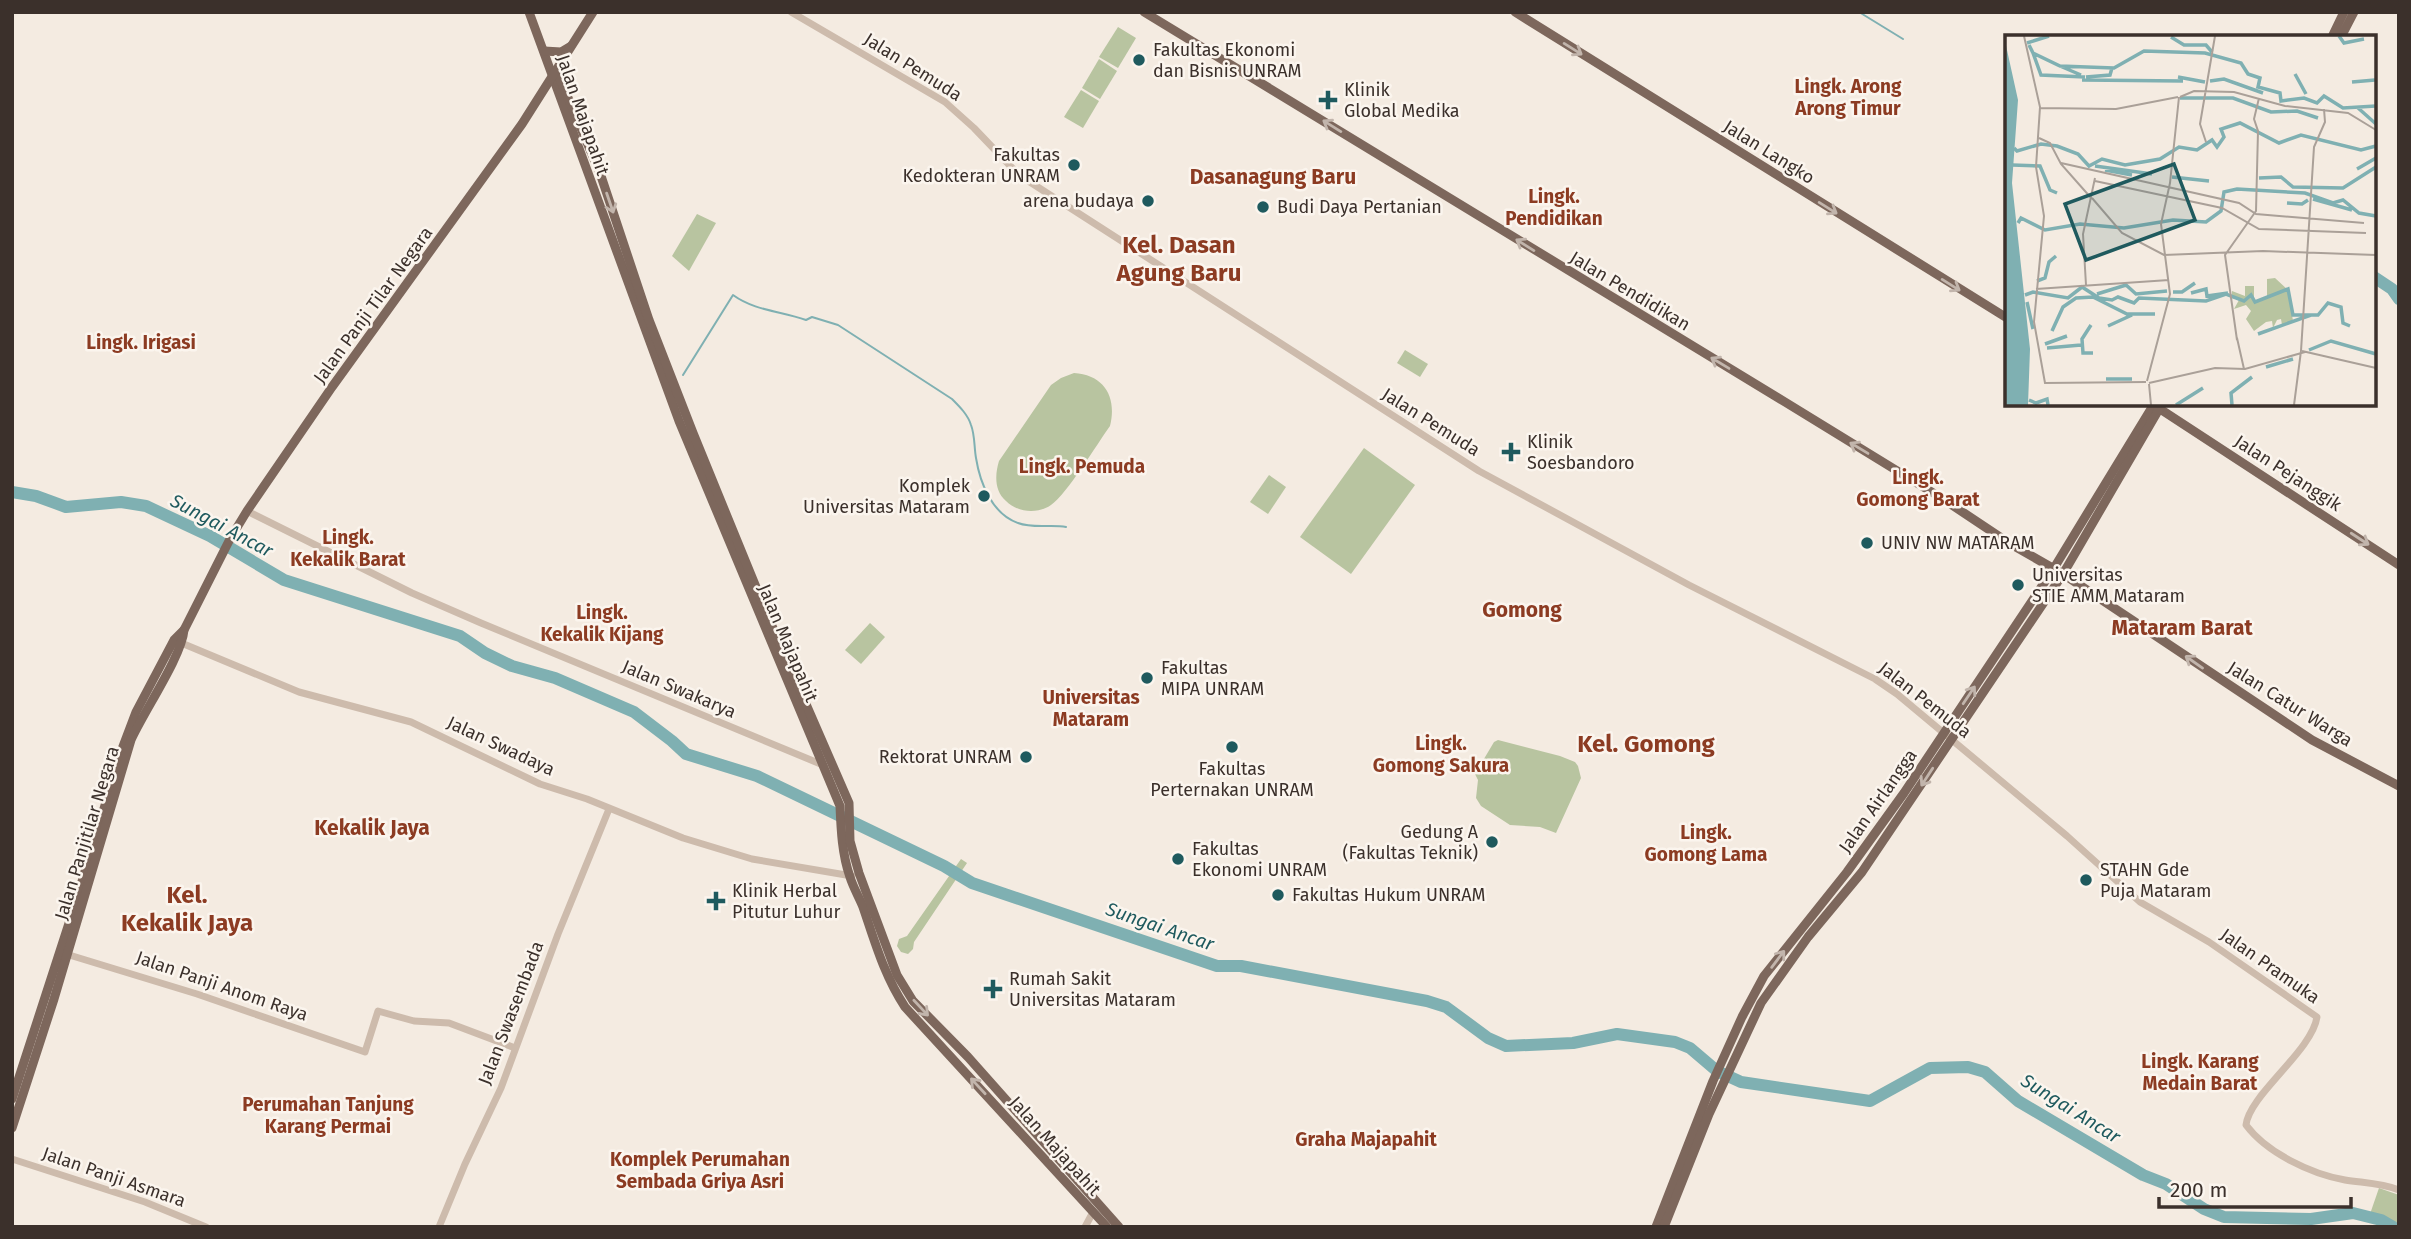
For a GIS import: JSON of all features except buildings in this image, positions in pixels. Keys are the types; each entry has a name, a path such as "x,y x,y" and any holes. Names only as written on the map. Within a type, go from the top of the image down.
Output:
{"main road":[{"name":"Jalan Majapahit","path":"529,12 679,421 768,627 834,769 844,805 845,833 862,906 873,943 898,997 1107,1227"},
{"name":"Jalan Panji Tilar Negara","path":"219,560 247,511 554,75 593,12"},
{"name":"Jalan Pendidikan","path":"1144,12 1782,400 2009,543 2059,571"},
{"name":"Jalan Langko","path":"1515,12 2005,317"},
{"path":"2333,35 2344,12"},
{"path":"2342,35 2354,12"},
{"path":"544,51 561,52 575,43"},
{"name":"Jalan Airlangga","path":"1718,1083 1737,1055 1761,1003 1808,937 1862,872 1947,736 2059,571 2155,406"},
{"name":"Jalan Pejanggik","path":"2158,406 2399,565"},
{"name":"Jalan Panjitilar Negara","path":"12,1128 131,740 219,560"},
{"name":"Jalan Catur Warga","path":"2059,571 2312,740 2399,786"},
{"name":"Jalan Majapahit","path":"768,627 821,764 844,805"},
{"name":"Jalan Airlangga","path":"1656,1227 1718,1083 1742,1017 1764,976 1947,736"},
{"path":"12,1099 95,852"},
{"name":"Jalan Majapahit","path":"854,875 897,975 914,1001 1119,1227"},
{"path":"934,1038 943,1031"},
{"name":"Jalan Airlangga","path":"1664,1227 1685,1161"}],"street":[{"name":"Jalan Pemuda","path":"791,12 936,96 974,128 1019,175 1479,471 1689,585 1875,679 2067,836"},
{"name":"Jalan Swakarya","path":"247,511 481,624 834,769"},
{"name":"Jalan Swadaya","path":"178,642 299,692 411,722 474,750 537,783 587,799 683,838 751,859 854,875"},
{"name":"Jalan Swasembada","path":"439,1227 464,1164 501,1087 563,920 609,809"},
{"name":"Jalan Pramuka","path":"2067,836 2146,906 2209,942 2317,1017 2316,1024 2297,1053 2250,1112 2246,1125 2250,1131 2281,1154 2317,1172 2343,1180 2372,1182 2399,1190"},
{"name":"Jalan Panji Anom Raya","path":"66,954 150,978 365,1052 378,1011 414,1021 449,1023 515,1048"},
{"name":"Jalan Panji Asmara","path":"12,1159 145,1202 205,1227"},
{"path":"1085,1227 1093,1212"}],"green space":[{"path":"1118,27 1136,38 1118,68 1099,57"},
{"path":"1099,59 1117,71 1100,99 1082,88"},
{"path":"1081,90 1099,101 1083,128 1064,117"},
{"path":"697,214 716,223 689,271 672,256"},
{"path":"1405,350 1428,364 1420,377 1397,363"},
{"path":"1074,373 1094,378 1106,390 1112,406 1110,426 1058,499 1046,508 1034,511 1016,508 1002,497 997,487 999,461 1051,385"},
{"path":"1364,448 1415,485 1351,574 1300,537"},
{"path":"1269,475 1286,487 1268,514 1250,502"},
{"path":"870,623 885,637 861,664 845,650"},
{"path":"1498,740 1560,756 1578,766 1581,778 1556,833 1540,827 1510,825 1481,806 1476,798 1478,780 1475,774 1494,742"},
{"path":"961,859 967,863 914,942 913,949 908,954 901,952 897,946 899,939 907,936"},
{"path":"2379,1188 2399,1195 2399,1225 2370,1214"}],"waterway":[{"path":"1859,12 1903,39"},
{"path":"2376,278 2392,289 2399,299"},
{"path":"683,375 733,295 759,308 806,320 812,317 838,325 952,399 961,408 972,429 984,487 1001,513 1024,525 1066,527"},
{"name":"Sungai Ancar","path":"12,492 36,496 66,507 121,502 146,506 210,536 284,580 460,636 485,653 512,666 555,678 634,712 686,754 757,776 944,866 972,883 1217,966 1241,966 1427,1001 1446,1007 1488,1038 1506,1046 1573,1043 1617,1034 1675,1042 1690,1048 1717,1071 1741,1082 1870,1101 1930,1068 1968,1067 1985,1072 2018,1101 2143,1175 2166,1184 2204,1209 2224,1217 2311,1219 2353,1213 2381,1220 2393,1227"}],"place":[{"name":"Fakultas Ekonomi dan Bisnis UNRAM","path":"1139,60"},
{"name":"Klinik Global Medika","path":"1328,100"},
{"name":"Fakultas Kedokteran UNRAM","path":"1074,165"},
{"name":"arena budaya","path":"1148,201"},
{"name":"Budi Daya Pertanian","path":"1263,207"},
{"name":"Klinik Soesbandoro","path":"1511,452"},
{"name":"Komplek Universitas Mataram","path":"984,496"},
{"name":"UNIV NW MATARAM","path":"1867,543"},
{"name":"Universitas STIE AMM Mataram","path":"2018,585"},
{"name":"Fakultas MIPA UNRAM","path":"1147,678"},
{"name":"Fakultas Perternakan UNRAM","path":"1232,747"},
{"name":"Rektorat UNRAM","path":"1026,757"},
{"name":"Gedung A (Fakultas Teknik)","path":"1492,842"},
{"name":"Fakultas Ekonomi UNRAM","path":"1178,859"},
{"name":"STAHN Gde Puja Mataram","path":"2086,880"},
{"name":"Fakultas Hukum UNRAM","path":"1278,895"},
{"name":"Klinik Herbal Pitutur Luhur","path":"716,901"},
{"name":"Rumah Sakit Universitas Mataram","path":"993,989"}],"district":[{"name":"Lingk. Arong Arong Timur","path":"1848,97"},
{"name":"Dasanagung Baru","path":"1273,177"},
{"name":"Lingk. Pendidikan","path":"1554,207"},
{"name":"Kel. Dasan Agung Baru","path":"1179,259"},
{"name":"Lingk. Irigasi","path":"141,342"},
{"name":"Lingk. Pemuda","path":"1082,466"},
{"name":"Lingk. Gomong Barat","path":"1918,488"},
{"name":"Lingk. Kekalik Barat","path":"348,548"},
{"name":"Gomong","path":"1522,610"},
{"name":"Lingk. Kekalik Kijang","path":"602,623"},
{"name":"Mataram Barat","path":"2182,628"},
{"name":"Universitas Mataram","path":"1091,708"},
{"name":"Kel. Gomong","path":"1646,744"},
{"name":"Lingk. Gomong Sakura","path":"1441,754"},
{"name":"Kekalik Jaya","path":"372,828"},
{"name":"Lingk. Gomong Lama","path":"1706,843"},
{"name":"Kel. Kekalik Jaya","path":"187,909"},
{"name":"Lingk. Karang Medain Barat","path":"2200,1072"},
{"name":"Perumahan Tanjung Karang Permai","path":"328,1115"},
{"name":"Graha Majapahit","path":"1366,1139"},
{"name":"Komplek Perumahan Sembada Griya Asri","path":"700,1170"}]}
